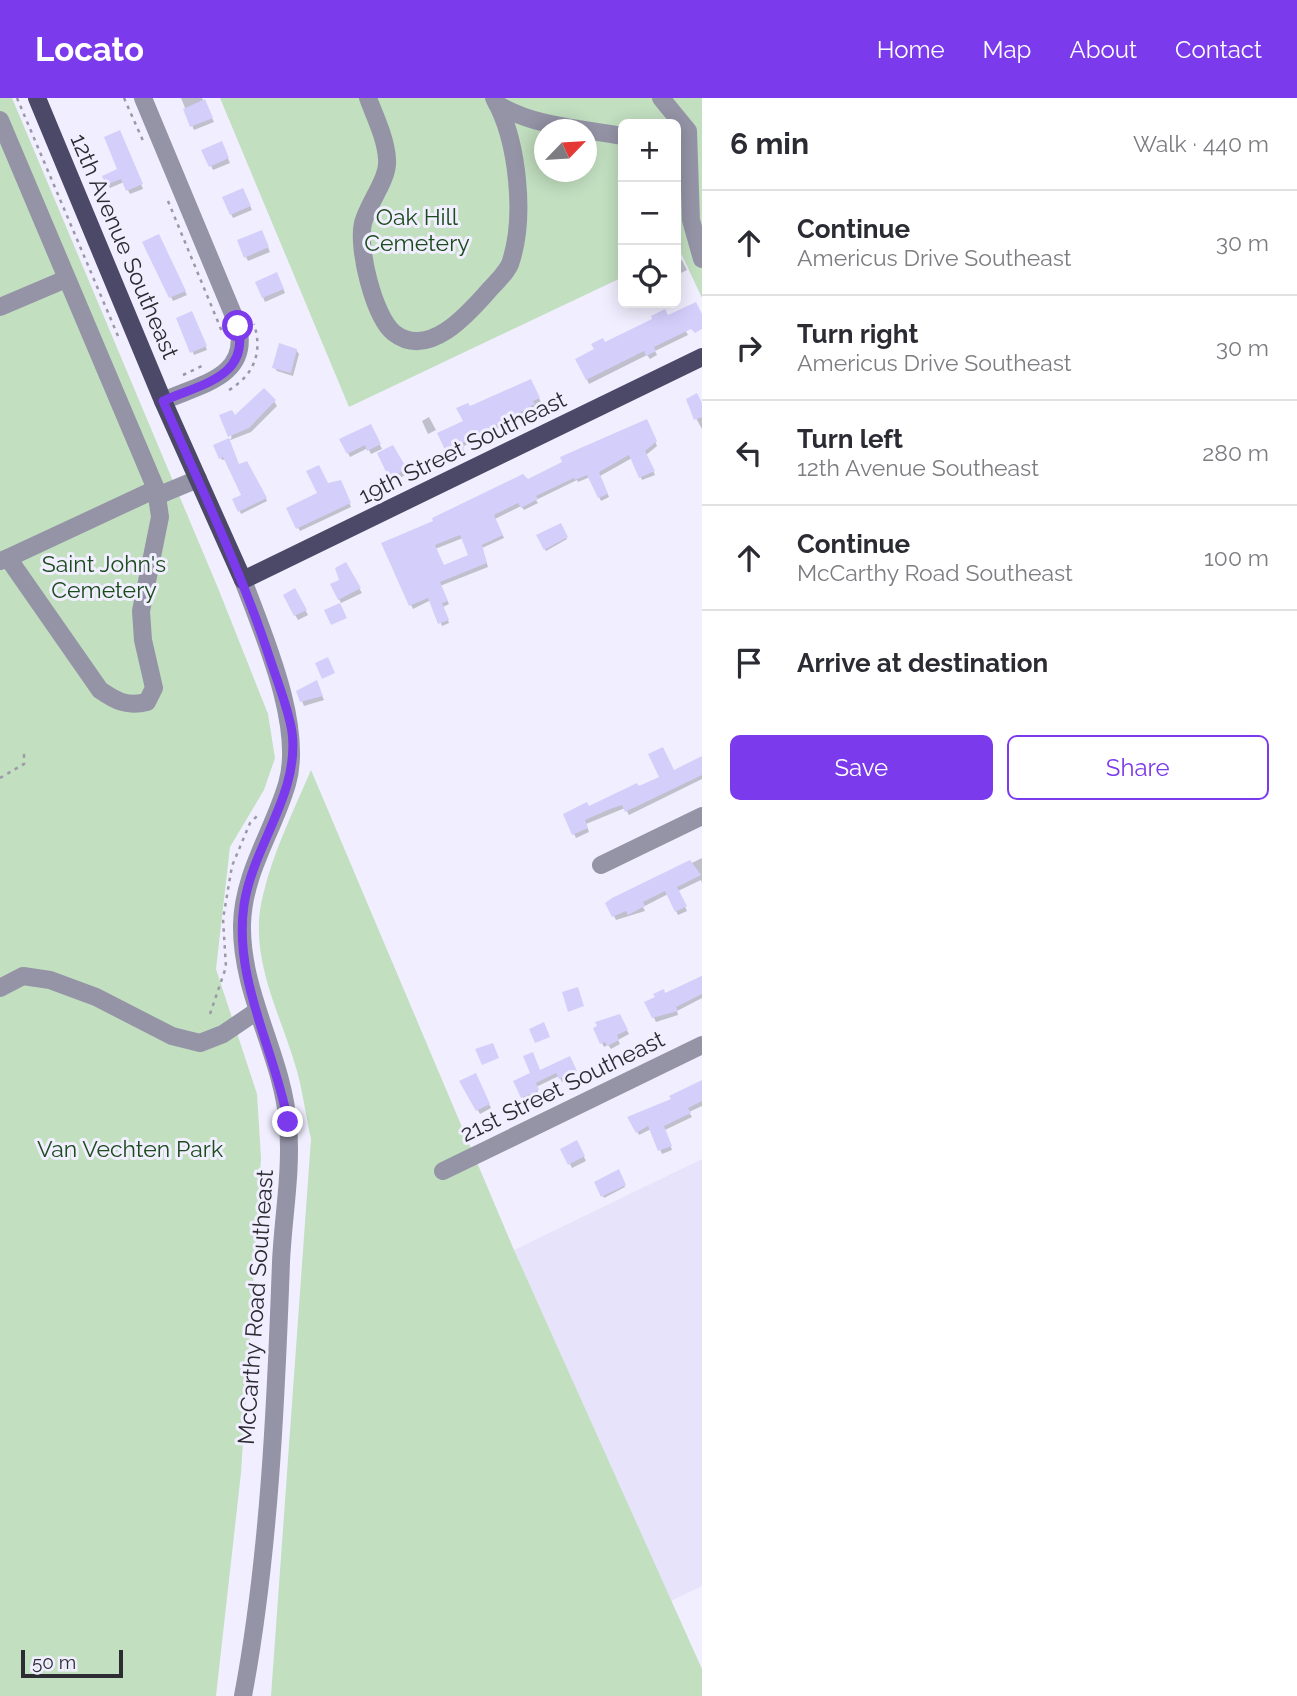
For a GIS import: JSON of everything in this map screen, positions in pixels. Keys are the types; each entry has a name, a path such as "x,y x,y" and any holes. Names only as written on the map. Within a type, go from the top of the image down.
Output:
{"main road":[{"name":"12th Avenue Southeast","path":"37,98 163,401 243,580"},
{"name":"19th Street Southeast","path":"243,580 702,357"}],"street":[{"path":"143,98 238,326 242,343 237,360 227,373 163,401"},
{"path":"368,98 388,161 362,225 362,254 384,322 394,333 409,341 424,340 446,331 468,314 509,267 515,240 517,208 513,147 496,101"},
{"path":"661,98 688,132 691,220 702,259"},
{"path":"496,101 534,120"},
{"path":"0,120 156,492 160,517 141,611 142,640 154,688 147,702 135,705 120,703 100,690 4,559 156,492 198,479"},
{"path":"513,147 522,134 534,128"},
{"path":"597,131 618,135"},
{"path":"0,307 66,279"},
{"name":"12th Avenue Southeast","path":"242,926 248,883 286,787 292,753 288,716 243,580"},
{"path":"601,865 702,816"},
{"name":"McCarthy Road Southeast","path":"242,926 248,981 283,1094 289,1152 272,1441 243,1696"},
{"path":"0,988 23,976 50,980 96,997 172,1036 200,1044 223,1034 257,1011"},
{"name":"21st Street Southeast","path":"443,1171 702,1045"}],"path":[{"path":"17,98 123,346"},
{"path":"124,98 144,145"},
{"path":"163,191 225,342"},
{"path":"172,380 204,366"},
{"path":"0,778 24,764 24,755 21,757"},
{"path":"210,1014 226,967 223,919 232,866 250,822 262,811"}],"shaded area":[{"path":"702,1159 702,1586 671,1601 514,1250"}],"green space":[{"name":"Van Vechten Park","path":"0,98 12,98 218,588 268,714 275,758 264,790 230,847 216,969 257,1094 261,1158 241,1473 216,1696 0,1696"},
{"name":"Oak Hill Cemetery","path":"220,98 702,98 702,298 681,253 681,119 618,119 618,279 349,407"},
{"path":"311,770 514,1250 702,1669 702,1696 271,1696 311,1139 297,1071 268,985 259,941 259,918 272,863"}],"building":[{"path":"205,99 213,118 190,127 183,109"},
{"path":"120,130 143,184 126,191 121,179 106,185 102,176 117,169 104,137"},
{"path":"222,141 229,158 209,167 201,150"},
{"path":"243,188 251,206 230,215 222,197"},
{"path":"262,230 269,247 244,258 237,240"},
{"path":"159,234 186,291 169,298 142,242"},
{"path":"277,272 284,289 262,298 255,282"},
{"path":"696,302 702,314 702,329 695,333 691,329 654,347 656,351 646,356 644,351 586,380 575,359 594,349 591,344 603,338 605,342 652,319 651,316 665,309 668,315"},
{"path":"192,311 207,346 190,353 176,318"},
{"path":"279,343 297,349 291,373 272,368"},
{"path":"531,379 540,398 533,401 535,404 462,443 464,448 449,455 446,452 437,433 463,421 456,408 468,403 470,406"},
{"path":"264,388 276,400 249,428 228,437 219,415 232,410 235,415"},
{"path":"697,393 702,403 702,417 694,420 686,399"},
{"path":"647,419 657,441 645,451 655,471 639,478 629,455 599,472 608,494 598,498 587,475 575,480 574,478 536,496 538,499 521,508 518,503 494,515 503,535 482,545 487,563 440,582 448,601 442,603 449,620 438,624 428,598 409,606 381,543 433,521 432,518 523,474 528,479 562,462 560,457","holes":["460,535 468,555 444,565 435,545"]},
{"path":"371,424 381,444 367,451 365,445 347,454 339,439"},
{"path":"229,438 239,464 247,461 267,498 238,512 232,499 241,495 223,457 219,459 213,445"},
{"path":"393,445 407,469 389,478 377,453"},
{"path":"319,465 328,483 341,480 351,503 296,529 286,508 317,493 306,471"},
{"path":"561,523 568,537 544,550 536,535"},
{"path":"346,562 361,588 338,600 330,584 339,580 335,568"},
{"path":"295,588 307,610 294,616 283,595"},
{"path":"340,603 347,618 331,625 324,610"},
{"path":"328,657 335,673 322,679 315,663"},
{"path":"317,680 323,696 300,702 296,691"},
{"path":"663,747 674,770 702,756 702,775 625,812 622,805 585,820 588,828 572,835 563,814 587,802 589,806 637,783 639,786 659,777 648,754"},
{"path":"690,860 701,875 677,887 687,906 675,912 665,891 643,902 645,906 628,915 626,911 612,917 605,903"},
{"path":"702,976 702,994 676,1007 678,1011 652,1018 644,1002 655,997 653,994 664,989 665,993"},
{"path":"578,987 584,1006 568,1012 562,992"},
{"path":"620,1014 628,1030 617,1035 619,1040 607,1046 605,1042 600,1044 593,1028 597,1026 595,1022"},
{"path":"544,1022 550,1037 535,1043 529,1029"},
{"path":"493,1043 499,1058 482,1065 475,1049"},
{"path":"533,1052 540,1070 570,1056 577,1071 559,1079 556,1073 536,1083 539,1090 521,1098 513,1081 530,1073 523,1056"},
{"path":"476,1073 490,1104 476,1111 459,1081"},
{"path":"702,1080 702,1101 688,1108 691,1113 664,1126 672,1146 658,1151 648,1126 636,1133 627,1117 671,1099 669,1096"},
{"path":"577,1140 585,1156 568,1165 560,1149"},
{"path":"619,1169 626,1185 601,1197 594,1182"}],"route":[{"path":"238,326 242,343 237,360 227,373 163,401 250,598 292,733 291,770 248,883 242,926 248,981 276,1068 288,1122"}],"park label":[{"name":"Saint John's Cemetery","path":"104,576"}]}
